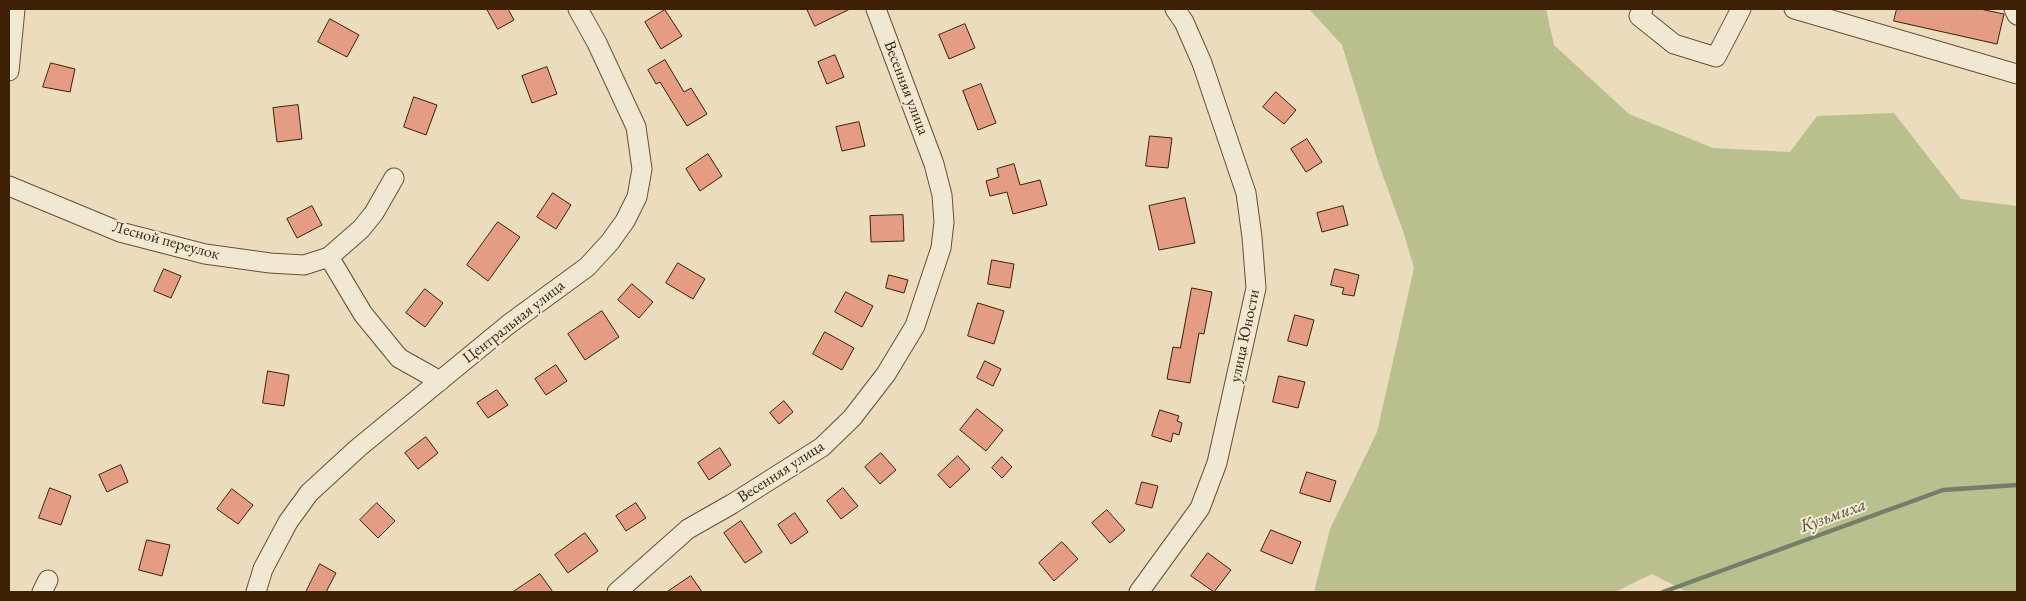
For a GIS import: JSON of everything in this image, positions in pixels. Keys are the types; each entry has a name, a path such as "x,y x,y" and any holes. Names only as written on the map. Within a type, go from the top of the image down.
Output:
{"street":[{"path":"9,71 15,9"},
{"name":"Центральная улица","path":"256,592 263,569 288,522 309,493 358,448 509,324 587,267 610,242 625,221 637,196 642,169 636,127 597,43 578,9"},
{"name":"Весенняя улица","path":"617,592 688,529 732,504 822,447 852,418 886,374 915,326 941,248 944,222 942,195 934,164 876,9"},
{"name":"улица Юности","path":"1139,592 1200,508 1217,463 1256,288 1246,193 1202,63 1184,22 1175,9"},
{"path":"1643,9 1639,16 1674,44 1716,57 1741,9"},
{"path":"1794,9 2017,74"},
{"path":"2014,9 2017,15"},
{"name":"Лесной переулок","path":"9,186 120,232 205,254 270,263 304,264 329,257 361,229 374,213 394,178"},
{"path":"329,257 363,314 399,358 440,381"}],"green space":[{"path":"1309,9 1546,9 1554,45 1629,114 1713,148 1790,152 1817,116 1894,113 1961,199 2017,206 2017,592 1687,592 1652,574 1615,592 1314,592 1330,529 1377,432 1414,268 1378,162 1342,45"}],"building":[{"path":"487,9 508,9 514,20 498,29"},
{"path":"807,9 850,9 815,26"},
{"path":"1897,9 1980,9 2004,14 1997,44 1894,21"},
{"path":"665,10 682,36 661,49 645,22"},
{"path":"330,19 359,35 347,57 318,42"},
{"path":"965,24 975,48 949,59 939,35"},
{"path":"835,55 844,77 827,84 818,62"},
{"path":"665,60 684,92 691,88 707,114 687,126 660,82 656,84 648,70"},
{"path":"51,63 75,69 70,92 43,87"},
{"path":"547,67 557,94 532,103 522,76"},
{"path":"981,84 996,123 978,130 963,91"},
{"path":"1276,92 1296,110 1284,124 1263,107"},
{"path":"414,97 437,105 426,135 404,127"},
{"path":"298,105 302,139 277,142 273,108"},
{"path":"859,122 865,146 842,151 836,127"},
{"path":"1150,136 1172,138 1168,168 1146,166"},
{"path":"1307,139 1322,162 1306,172 1291,149"},
{"path":"708,154 722,176 700,191 686,169"},
{"path":"1014,164 1020,185 1040,180 1047,205 1013,214 1007,192 990,196 986,181 999,177 997,169"},
{"path":"553,193 571,205 556,229 537,217"},
{"path":"1185,198 1195,243 1159,250 1149,206"},
{"path":"312,206 322,225 297,238 287,219"},
{"path":"1343,206 1348,225 1322,232 1317,213"},
{"path":"903,215 904,241 871,242 870,216"},
{"path":"498,222 520,237 488,281 467,265"},
{"path":"992,260 1014,264 1010,288 988,284"},
{"path":"678,263 705,279 693,299 666,283"},
{"path":"164,269 181,276 171,298 154,291"},
{"path":"1335,269 1359,275 1354,296 1342,294 1344,288 1331,285"},
{"path":"889,275 908,280 904,293 886,288"},
{"path":"632,284 653,302 639,318 618,300"},
{"path":"1192,288 1212,292 1204,334 1199,333 1190,383 1167,379 1173,347 1180,348"},
{"path":"425,289 443,303 425,327 406,313"},
{"path":"846,292 873,306 862,327 835,312"},
{"path":"978,303 1004,311 994,344 968,336"},
{"path":"602,311 619,337 585,360 568,334"},
{"path":"1295,315 1314,320 1307,346 1288,341"},
{"path":"825,332 854,348 842,370 813,354"},
{"path":"985,361 1001,369 993,386 977,378"},
{"path":"556,365 567,381 546,395 535,379"},
{"path":"268,371 289,375 284,406 263,403"},
{"path":"1279,376 1305,382 1298,408 1273,402"},
{"path":"497,390 508,405 488,418 477,403"},
{"path":"784,401 793,412 779,424 770,413"},
{"path":"977,409 1003,430 986,451 960,430"},
{"path":"1160,410 1179,416 1177,421 1182,423 1179,435 1173,433 1171,442 1152,436"},
{"path":"426,437 438,453 418,469 405,453"},
{"path":"720,448 731,465 709,480 698,463"},
{"path":"881,453 896,470 880,484 865,467"},
{"path":"958,456 970,469 950,488 938,475"},
{"path":"1002,457 1012,467 1002,478 992,468"},
{"path":"121,465 128,482 107,492 99,475"},
{"path":"1307,472 1336,481 1330,502 1300,493"},
{"path":"1142,482 1158,486 1152,508 1136,504"},
{"path":"50,488 71,496 61,525 39,518"},
{"path":"843,488 858,506 841,519 827,501"},
{"path":"232,489 253,505 238,524 217,509"},
{"path":"377,503 395,521 378,538 360,520"},
{"path":"636,503 646,518 626,531 616,516"},
{"path":"1107,510 1125,530 1110,543 1092,523"},
{"path":"795,513 808,532 791,544 778,525"},
{"path":"741,521 762,552 745,563 724,533"},
{"path":"1271,530 1301,542 1292,564 1261,551"},
{"path":"585,533 598,551 568,573 555,555"},
{"path":"147,540 170,545 162,576 139,570"},
{"path":"1062,542 1078,559 1054,581 1039,563"},
{"path":"1208,553 1231,570 1214,592 1191,576"},
{"path":"320,564 336,573 326,592 306,592"},
{"path":"540,574 553,592 513,592"},
{"path":"691,576 702,592 667,592"}],"waterway":[{"name":"Кузьмиха","path":"1663,592 1943,490 2017,485"}]}
